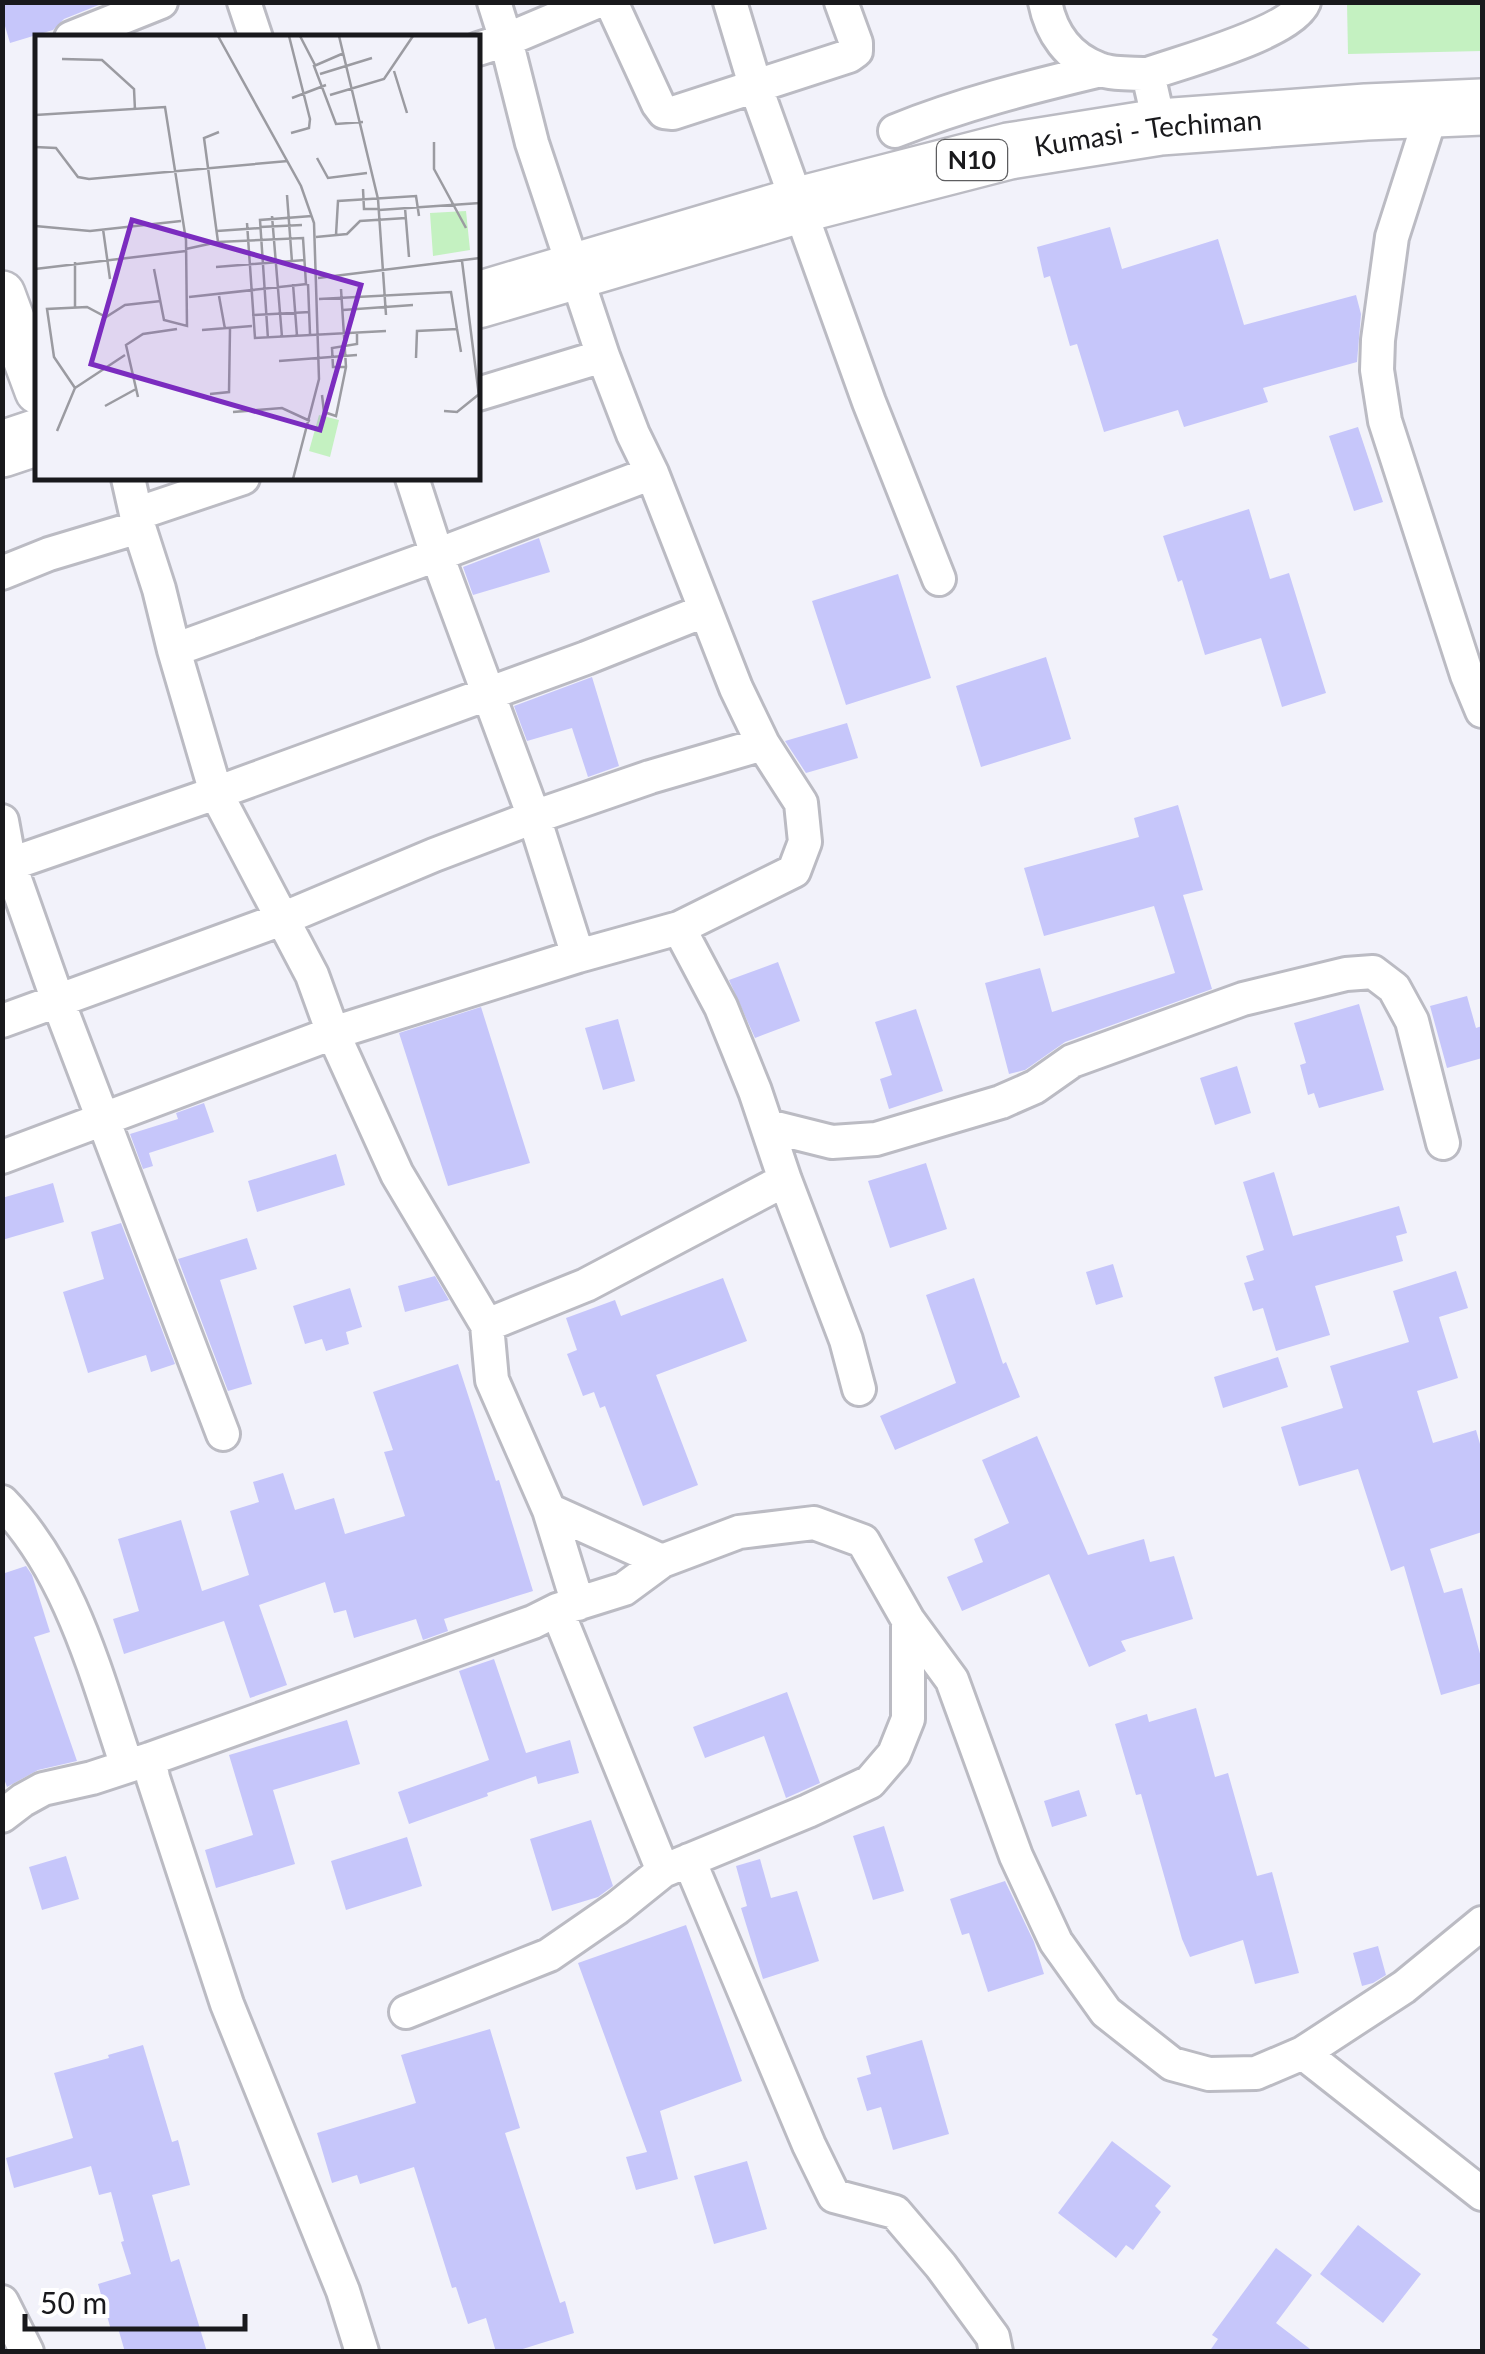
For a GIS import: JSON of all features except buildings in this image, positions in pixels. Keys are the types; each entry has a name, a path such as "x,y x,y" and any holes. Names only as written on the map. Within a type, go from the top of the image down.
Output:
{"highway":[{"name":"Kumasi - Techiman","path":"480,299 800,205 1010,151 1160,127 1458,108"},
{"path":"2,448 35,438"}],"main road":[{"path":"2,294 35,383"}],"street":[{"path":"244,2 255,35"},
{"path":"2,1157 334,1033 679,928 794,871 805,842 801,804 763,744 736,688 603,356 532,142 492,44 494,2"},
{"path":"492,44 596,2"},
{"path":"611,2 658,104 664,112 673,113 849,56 856,50 856,42 841,2"},
{"path":"730,2 870,402 939,580"},
{"path":"1045,2 1059,40 1072,53 1101,70"},
{"path":"894,131 948,110 1101,70 1148,74 1271,31 1300,12 1304,2"},
{"path":"80,35 143,14"},
{"path":"1148,74 1160,127"},
{"path":"1458,108 1392,236 1377,370 1385,420 1482,711"},
{"path":"480,393 603,356"},
{"path":"174,650 652,473"},
{"path":"128,480 216,792 312,975 397,1174 487,1326 492,1380 548,1510 567,1607 676,1866 834,2196 896,2212 992,2337 996,2352"},
{"path":"2,573 238,480"},
{"path":"413,480 534,817 578,956"},
{"path":"6,866 488,694 704,611"},
{"path":"2,1020 282,919 534,817 763,744"},
{"path":"2,821 6,866 223,1434"},
{"path":"679,928 721,1007 768,1126 846,1340 859,1389"},
{"path":"768,1126 832,1142 876,1139 1001,1102 1035,1087 1072,1061 1242,999 1346,974 1373,972 1394,988 1412,1021 1443,1143"},
{"path":"487,1326 586,1285 785,1180"},
{"path":"2,1502 58,1579 139,1762 153,1778 227,2004 343,2291 362,2352"},
{"path":"548,1510 662,1561"},
{"path":"2,1816 44,1789 139,1762 624,1589 662,1561 740,1532 814,1524 863,1541 908,1620 952,1680 1016,1856 1056,1942 1106,2012 1172,2064 1209,2074 1256,2073 1303,2054 1404,1987 1482,1924"},
{"path":"406,2012 549,1955 676,1866 870,1782 894,1754 908,1719 908,1620"},
{"path":"1303,2054 1482,2194"},
{"path":"2,2302 27,2352"}],"green space":[{"path":"1347,3 1482,3 1482,51 1348,54"}]}
